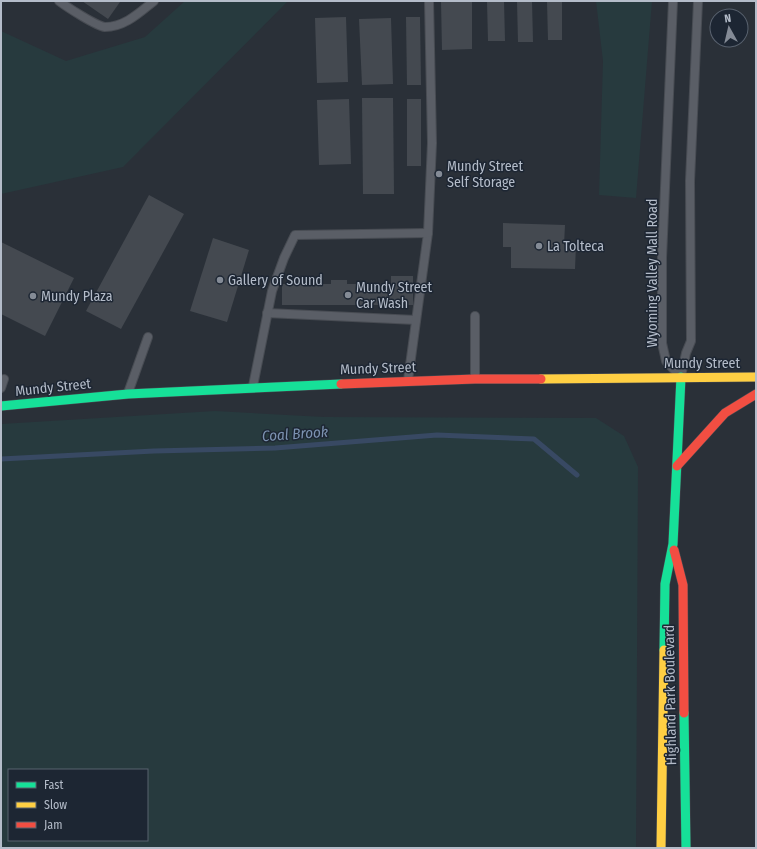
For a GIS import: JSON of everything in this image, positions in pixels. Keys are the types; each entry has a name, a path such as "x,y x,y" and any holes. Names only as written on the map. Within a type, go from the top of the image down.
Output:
{"main road":[{"name":"Highland Park Boulevard","path":"661,848 665,584 673,544 681,377"},
{"name":"Mundy Street","path":"1,406 128,394 408,381 475,379 756,377"},
{"path":"677,466 725,413 756,394"},
{"name":"Highland Park Boulevard","path":"673,544 683,585 686,848"}],"lane":[{"path":"58,1 78,14 104,27 119,25 133,18 154,1"},
{"path":"408,381 428,233 432,143 429,1"},
{"name":"Wyoming Valley Mall Road","path":"673,1 662,258 662,344 666,360 681,377"},
{"path":"681,377 686,353 691,341 690,181 697,13 699,1"},
{"path":"253,387 272,291 284,258 295,235 428,233"},
{"path":"267,313 416,320"},
{"path":"475,316 475,379"},
{"path":"128,394 148,337"},
{"path":"1,388 4,379"}],"green space":[{"path":"185,1 288,1 123,167 1,194 1,31 66,61 145,37"},
{"path":"596,1 652,1 636,198 599,195 603,61"},
{"path":"215,411 324,417 596,418 624,436 638,467 636,848 1,848 1,424"}],"building":[{"path":"82,1 118,1 120,2 108,19"},
{"path":"441,1 472,1 472,49 442,50"},
{"path":"487,1 504,1 505,41 488,41"},
{"path":"517,1 532,1 533,42 518,42"},
{"path":"547,1 562,1 562,40 548,40"},
{"path":"346,17 348,82 317,83 315,18"},
{"path":"406,17 420,17 421,85 407,85"},
{"path":"391,18 393,84 362,85 359,19"},
{"path":"362,98 393,98 394,194 363,194"},
{"path":"349,99 351,164 319,165 317,100"},
{"path":"407,99 421,99 421,166 407,166"},
{"path":"149,195 184,214 121,329 86,311"},
{"name":"La Tolteca","path":"503,223 565,225 564,245 576,245 575,269 511,268 511,247 503,247"},
{"name":"Gallery of Sound","path":"213,238 249,250 227,322 190,311"},
{"name":"Mundy Plaza","path":"1,242 74,278 45,336 1,314"},
{"name":"Mundy Street Car Wash","path":"391,276 413,276 413,305 282,305 282,284 331,284 331,280 347,280 347,284 391,284"}],"waterway":[{"name":"Coal Brook","path":"1,459 154,451 275,448 437,435 534,439 577,475"}],"traffic: fast":[{"path":"664,650 665,584 673,544 681,377"},
{"path":"1,406 128,394 341,384"},
{"path":"684,713 686,848"}],"traffic: slow":[{"path":"541,379 756,377"},
{"path":"661,848 664,650"}],"traffic: jam":[{"path":"341,384 475,379 541,379"},
{"path":"677,466 725,413 756,394"},
{"path":"674,550 683,585 684,713"}],"place":[{"name":"Mundy Street Self Storage","path":"439,174"},
{"name":"La Tolteca","path":"539,246"},
{"name":"Gallery of Sound","path":"220,280"},
{"name":"Mundy Street Car Wash","path":"348,295"},
{"name":"Mundy Plaza","path":"33,296"}]}
